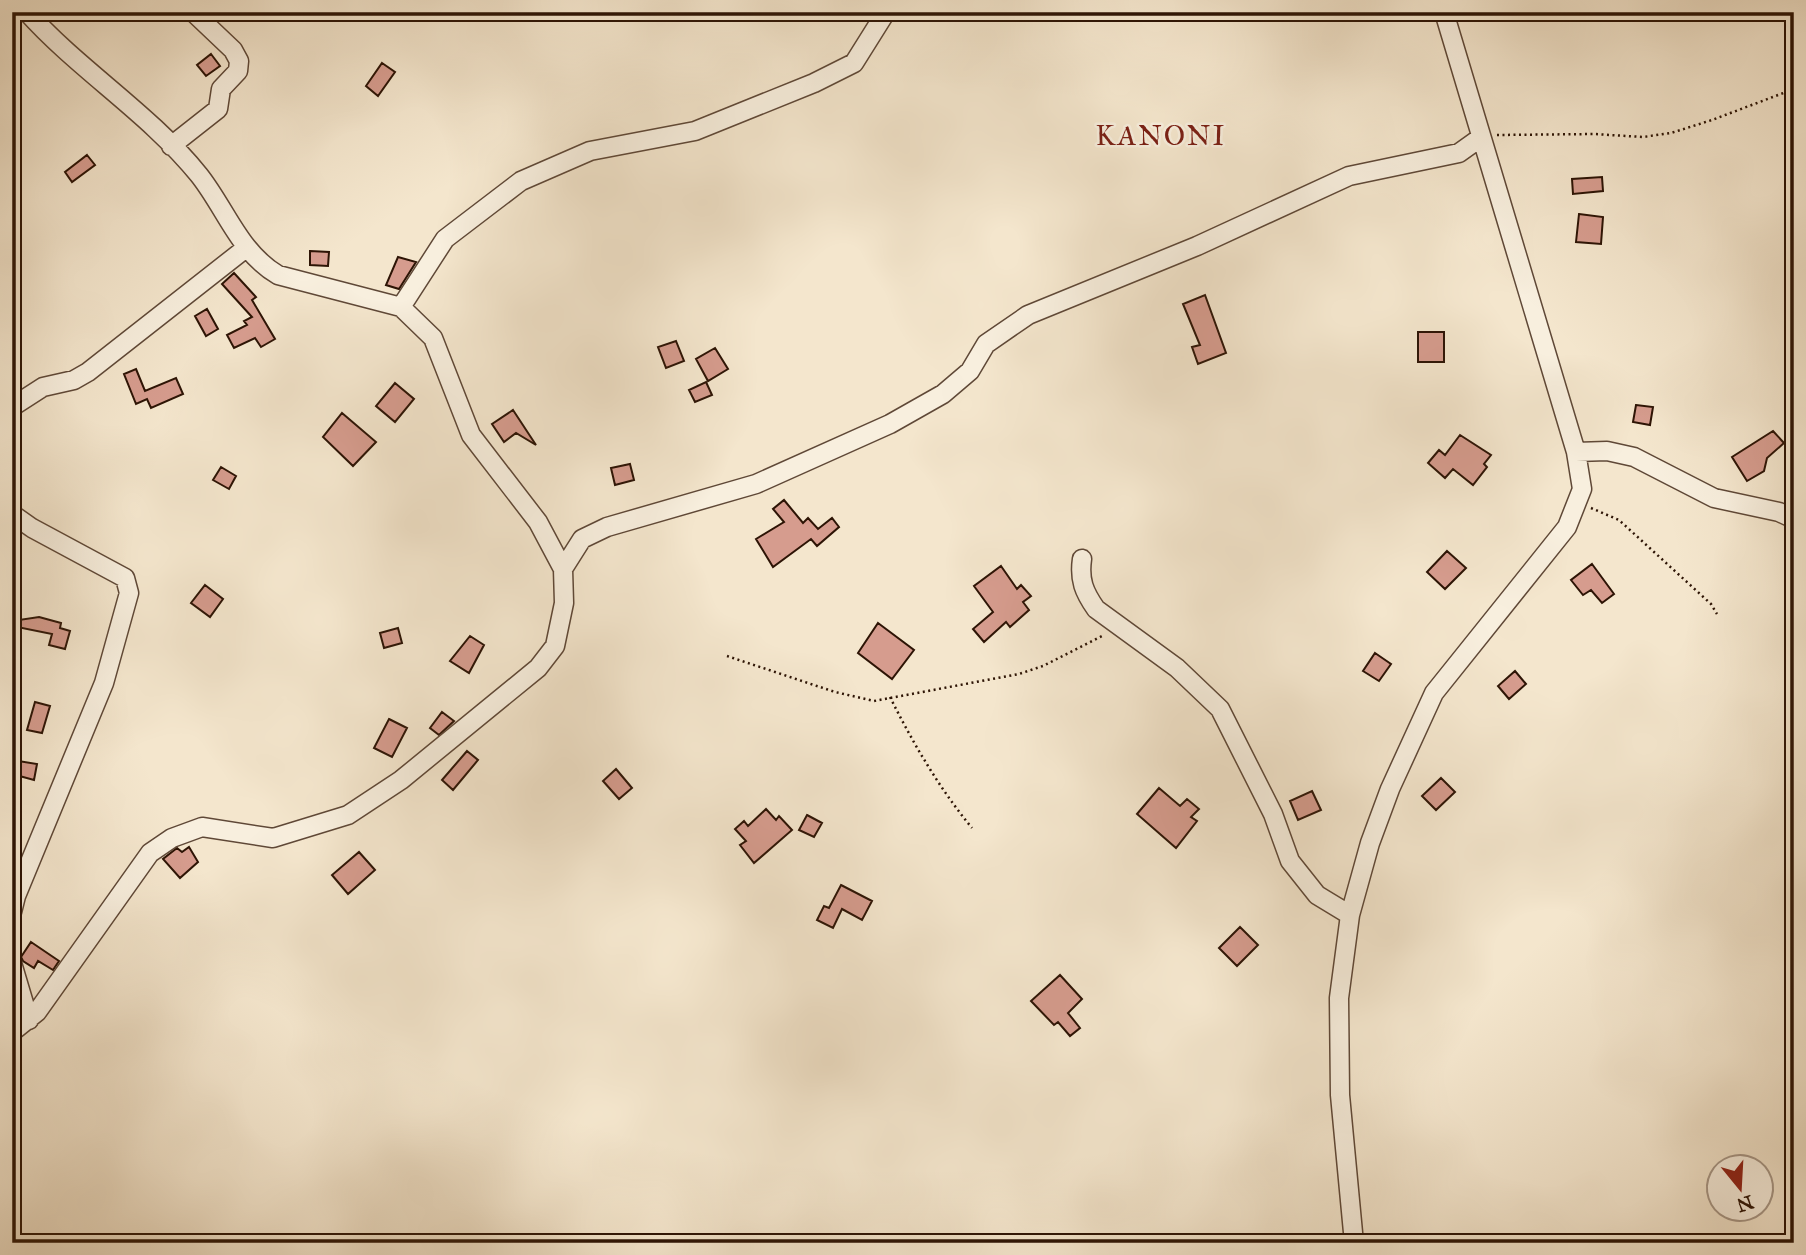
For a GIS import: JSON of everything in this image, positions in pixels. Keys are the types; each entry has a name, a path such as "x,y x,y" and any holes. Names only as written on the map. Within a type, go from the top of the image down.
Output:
{"street":[{"path":"12,1032 29,1020 150,853 186,831 202,827 273,838 348,815 401,780 538,668 555,646 564,603 563,569 538,522 471,435 433,338 401,307 278,275 265,267 246,248 199,176 171,146 27,12"},
{"path":"171,146 218,109 221,89 237,71 239,61 233,50 193,12"},
{"path":"401,307 445,239 521,181 590,151 695,131 814,83 854,63 886,12"},
{"path":"1354,1243 1340,1095 1339,998 1350,915 1390,789 1434,693 1567,527 1578,503 1581,476 1444,12"},
{"path":"563,569 582,539 607,527 756,484 890,424 943,394 970,371 986,344 1028,316 1185,251 1349,176 1459,153 1480,138"},
{"path":"1459,153 1489,166"},
{"path":"12,407 43,387 74,380 88,372 246,248"},
{"path":"1576,452 1594,450 1634,457 1714,498 1779,512 1794,519"},
{"path":"12,514 32,528 125,578 129,593 104,683 16,896 12,912"},
{"path":"1082,559 1079,577 1096,609 1177,668 1220,709 1268,804 1290,861 1317,895 1350,915"},
{"path":"12,963 29,1020"}],"path":[{"path":"1480,138 1542,133 1643,137 1671,133 1794,89"},
{"path":"1578,503 1619,520 1711,604 1717,614"},
{"path":"727,656 861,700 874,701 1019,674 1088,645 1119,626"},
{"path":"890,697 919,756 937,775 972,828"}],"building":[{"path":"211,54 220,66 206,76 197,65"},
{"path":"382,63 395,72 378,96 366,86"},
{"path":"87,155 95,165 72,182 65,172"},
{"path":"1602,177 1603,191 1573,194 1572,179"},
{"path":"1579,214 1603,217 1601,244 1576,242"},
{"path":"310,251 329,252 328,266 310,265"},
{"path":"398,257 416,262 399,289 386,285"},
{"path":"234,273 256,297 252,300 275,339 261,347 255,338 234,348 227,335 247,325 244,321 252,317 222,284"},
{"path":"1205,295 1226,353 1198,364 1192,347 1200,345 1183,304"},
{"path":"207,309 218,329 206,336 195,316"},
{"path":"1418,332 1444,332 1444,362 1418,362"},
{"path":"676,341 684,361 666,368 658,347"},
{"path":"715,348 728,369 708,381 696,359"},
{"path":"136,369 145,391 176,378 183,394 151,408 147,399 136,404 124,374"},
{"path":"706,382 712,395 695,402 689,390"},
{"path":"395,383 414,399 395,422 376,406"},
{"path":"1636,405 1653,407 1650,425 1633,422"},
{"path":"513,410 536,445 516,433 504,442 492,424"},
{"path":"342,413 376,442 353,466 323,437"},
{"path":"1773,431 1784,443 1767,458 1764,471 1747,481 1732,457"},
{"path":"1460,435 1491,455 1484,464 1487,467 1473,485 1453,469 1445,478 1428,463 1439,450 1445,455"},
{"path":"630,464 634,480 615,485 611,468"},
{"path":"221,467 236,476 229,489 213,480"},
{"path":"784,500 803,523 808,518 818,529 832,518 839,527 817,546 811,539 773,567 756,539 784,522 773,509"},
{"path":"1447,551 1466,568 1445,589 1427,572"},
{"path":"1592,564 1614,594 1602,603 1591,590 1583,595 1571,580"},
{"path":"1001,566 1017,589 1021,585 1031,596 1023,602 1029,610 1010,627 1006,622 984,642 973,629 993,612 974,586"},
{"path":"205,585 223,599 210,617 191,603"},
{"path":"39,617 61,623 60,628 70,631 65,649 49,645 52,634 12,626 12,621"},
{"path":"878,623 914,650 892,679 858,653"},
{"path":"398,628 402,643 384,648 380,633"},
{"path":"470,636 484,645 469,673 450,661"},
{"path":"1375,653 1391,664 1379,681 1363,671"},
{"path":"1515,671 1526,684 1509,699 1498,686"},
{"path":"35,702 50,706 42,733 27,730"},
{"path":"442,712 454,721 439,735 430,728"},
{"path":"389,719 407,728 392,757 374,748"},
{"path":"467,751 478,760 453,790 442,780"},
{"path":"12,760 37,764 34,780 12,774"},
{"path":"616,769 632,788 619,799 603,781"},
{"path":"1441,778 1455,792 1436,810 1422,796"},
{"path":"1159,788 1180,806 1187,799 1199,809 1191,817 1197,821 1176,848 1137,814"},
{"path":"1312,791 1321,810 1298,820 1290,801"},
{"path":"766,809 776,820 779,816 792,830 754,863 740,845 746,841 735,829 744,821 748,826"},
{"path":"807,815 822,823 814,837 799,830"},
{"path":"189,847 198,862 180,878 163,859 177,848 182,852"},
{"path":"359,852 375,870 348,894 332,875"},
{"path":"841,885 872,901 862,920 842,909 833,928 817,920 824,906 829,908"},
{"path":"1240,927 1258,945 1237,966 1219,948"},
{"path":"31,942 59,961 53,970 38,961 34,968 23,961 21,957"},
{"path":"1060,975 1082,999 1068,1013 1080,1028 1070,1036 1058,1022 1054,1025 1031,1001"}],"district":[{"name":"KANONI","path":"1161,135"}]}
